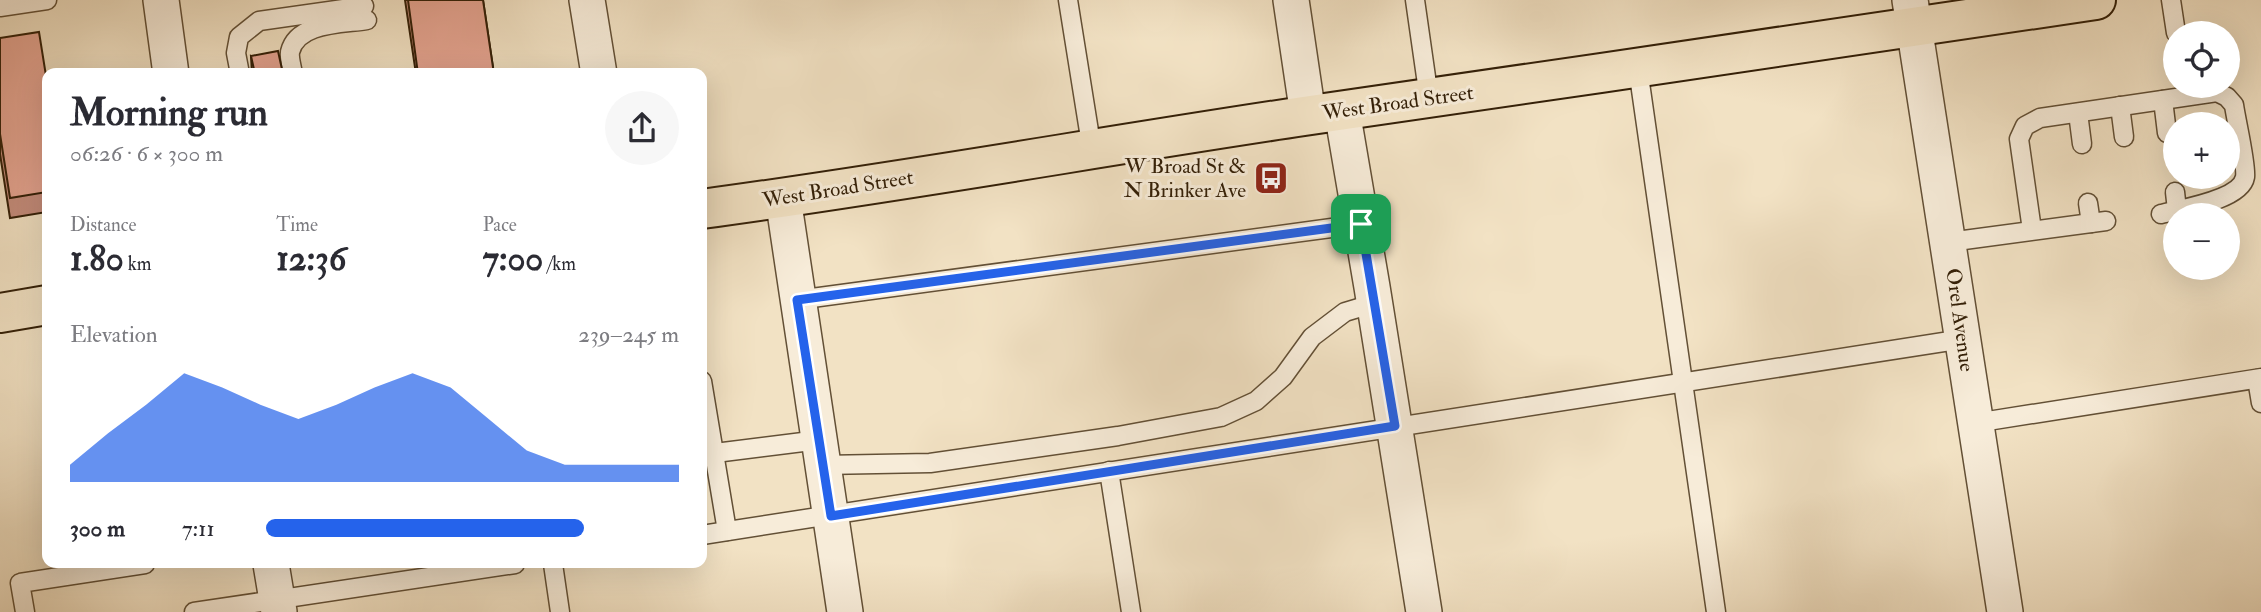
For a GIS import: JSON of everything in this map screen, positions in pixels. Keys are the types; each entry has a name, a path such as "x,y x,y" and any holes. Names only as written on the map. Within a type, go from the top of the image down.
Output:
{"main road":[{"name":"West Broad Street","path":"707,208 1325,113 1639,69 1912,14 2096,0"},
{"path":"0,313 42,306"}],"street":[{"path":"161,0 170,68"},
{"path":"587,0 597,68"},
{"path":"1291,0 1361,224 1424,612"},
{"name":"Orel Avenue","path":"1912,14 2005,612"},
{"path":"783,198 845,612"},
{"path":"272,568 278,606"}],"lane":[{"path":"0,7 47,0"},
{"path":"1068,0 1092,150"},
{"path":"1415,0 1429,98"},
{"path":"2171,0 2174,21"},
{"path":"239,68 236,53 239,37 259,21 366,13 312,29 299,36 290,53 292,68"},
{"path":"1639,69 1716,612"},
{"path":"2032,230 2019,139 2025,126 2040,118 2168,98"},
{"path":"2183,203 2229,195 2239,188 2245,177 2234,105 2228,98"},
{"path":"2163,100 2164,112"},
{"path":"2120,107 2123,137"},
{"path":"2078,113 2082,144"},
{"path":"1949,242 2099,222 2088,203"},
{"path":"797,300 1361,224"},
{"path":"715,453 821,452 930,463 1118,436 1220,417 1256,401 1283,377 1312,337 1345,312 1375,303"},
{"path":"707,534 1963,339"},
{"path":"1975,423 2259,379 2261,402"},
{"path":"707,409 727,531"},
{"path":"1109,471 1131,612"},
{"path":"25,612 20,583 119,568"},
{"path":"194,612 278,606 492,568"},
{"path":"553,568 560,612"}],"building":[{"path":"408,0 483,0 493,68 417,68"},
{"path":"39,32 45,68 42,68 42,193 10,198 0,134 0,38"},
{"path":"278,51 282,68 254,68 251,56"}],"place":[{"name":"W Broad St & N Brinker Ave","path":"1271,178"}],"route":[{"path":"1361,224 1395,426 831,516 797,300 1361,224"}]}
